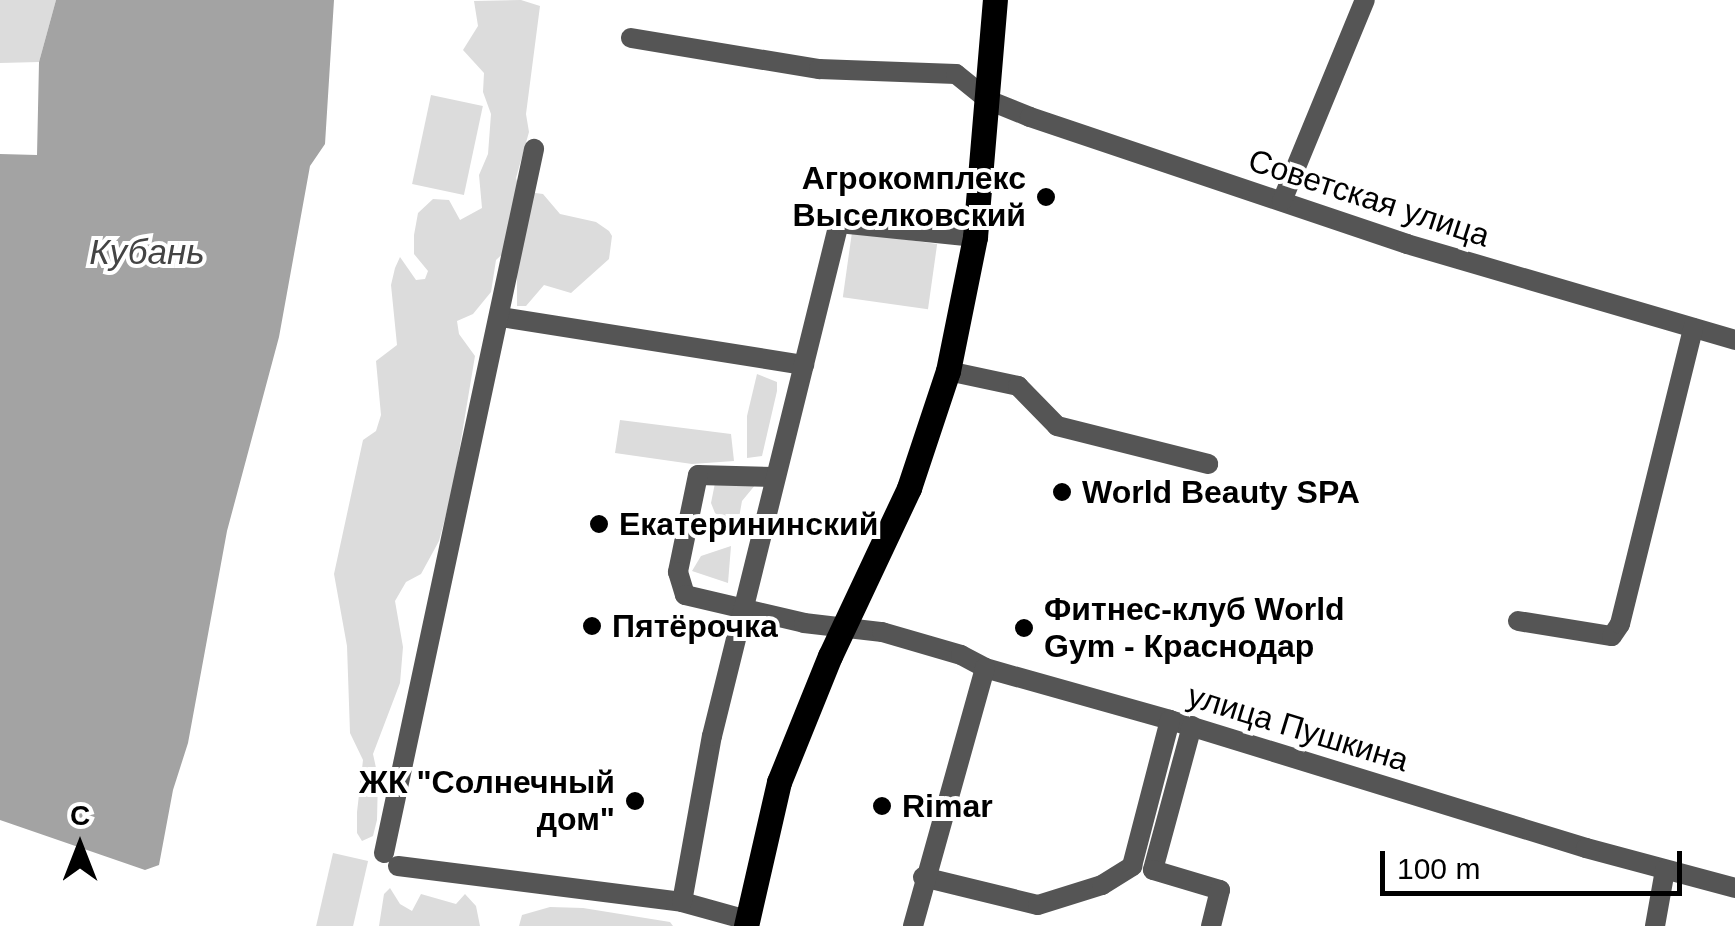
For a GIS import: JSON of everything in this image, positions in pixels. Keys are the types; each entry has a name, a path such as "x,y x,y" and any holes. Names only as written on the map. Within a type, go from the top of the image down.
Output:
{"main road":[{"path":"746,923 779,782 843,628 910,488 948,371 974,237 995,0"}],"street":[{"path":"1282,201 1366,0"},
{"name":"Советская улица","path":"631,38 818,69 956,74 988,100 1407,244 1735,340"},
{"path":"534,149 391,859 682,902 746,923"},
{"path":"682,902 712,736 839,223 974,237"},
{"path":"501,317 804,365"},
{"path":"1518,620 1612,636 1620,624 1693,328"},
{"path":"948,371 1018,386 1057,426 1208,464"},
{"name":"улица Пушкина","path":"774,477 698,475 678,572 685,594 744,609 882,632 962,655 985,668 1735,888"},
{"path":"913,926 985,668"},
{"path":"924,876 1036,916 1132,866 1170,720"},
{"path":"1192,726 1153,870 1220,890 1211,926"},
{"path":"1655,926 1665,870"}],"shaded area":[{"path":"0,0 56,0 39,62 0,63"},
{"path":"521,0 540,6 526,114 529,132 516,178 520,191 543,194 560,214 596,222 609,231 609,259 571,293 544,285 526,306 517,306 517,275 508,249 496,260 491,292 473,314 457,321 459,334 475,356 453,488 439,541 421,574 406,582 395,601 403,647 400,683 373,754 378,777 377,820 373,836 362,841 357,833 357,812 363,760 350,733 347,646 334,574 363,440 376,431 381,415 376,361 397,345 391,285 395,268 400,257 416,280 425,279 428,271 414,254 414,235 418,213 433,199 449,200 460,220 482,208 479,175 488,154 491,114 483,92 484,73 463,50 478,26 474,1"},
{"path":"431,95 483,106 464,195 412,184"},
{"path":"852,232 937,244 928,309 843,297"},
{"path":"757,374 777,382 777,391 762,456 747,458 747,416"},
{"path":"620,420 731,434 734,461 692,464 615,453"},
{"path":"715,483 756,484 742,501 737,529 715,513 711,503"},
{"path":"731,546 728,583 692,571 701,556"},
{"path":"333,853 368,861 353,926 316,926"},
{"path":"390,888 400,904 412,911 421,894 456,904 465,894 476,906 480,926 379,926 384,894"},
{"path":"550,907 583,908 670,922 673,926 519,926 522,915"}],"water":[{"name":"Кубань","path":"56,0 334,0 325,144 310,166 279,337 227,531 188,743 173,790 159,865 145,870 0,820 0,154 37,155 39,62"}],"place":[{"name":"Агрокомплекс Выселковский","path":"1046,197"},
{"name":"World Beauty SPA","path":"1062,492"},
{"name":"Екатерининский","path":"599,524"},
{"name":"Пятёрочка","path":"592,626"},
{"name":"Фитнес-клуб World Gym - Краснодар","path":"1024,628"},
{"name":"ЖК \"Солнечный дом\"","path":"635,801"},
{"name":"Rimar","path":"882,806"}]}
